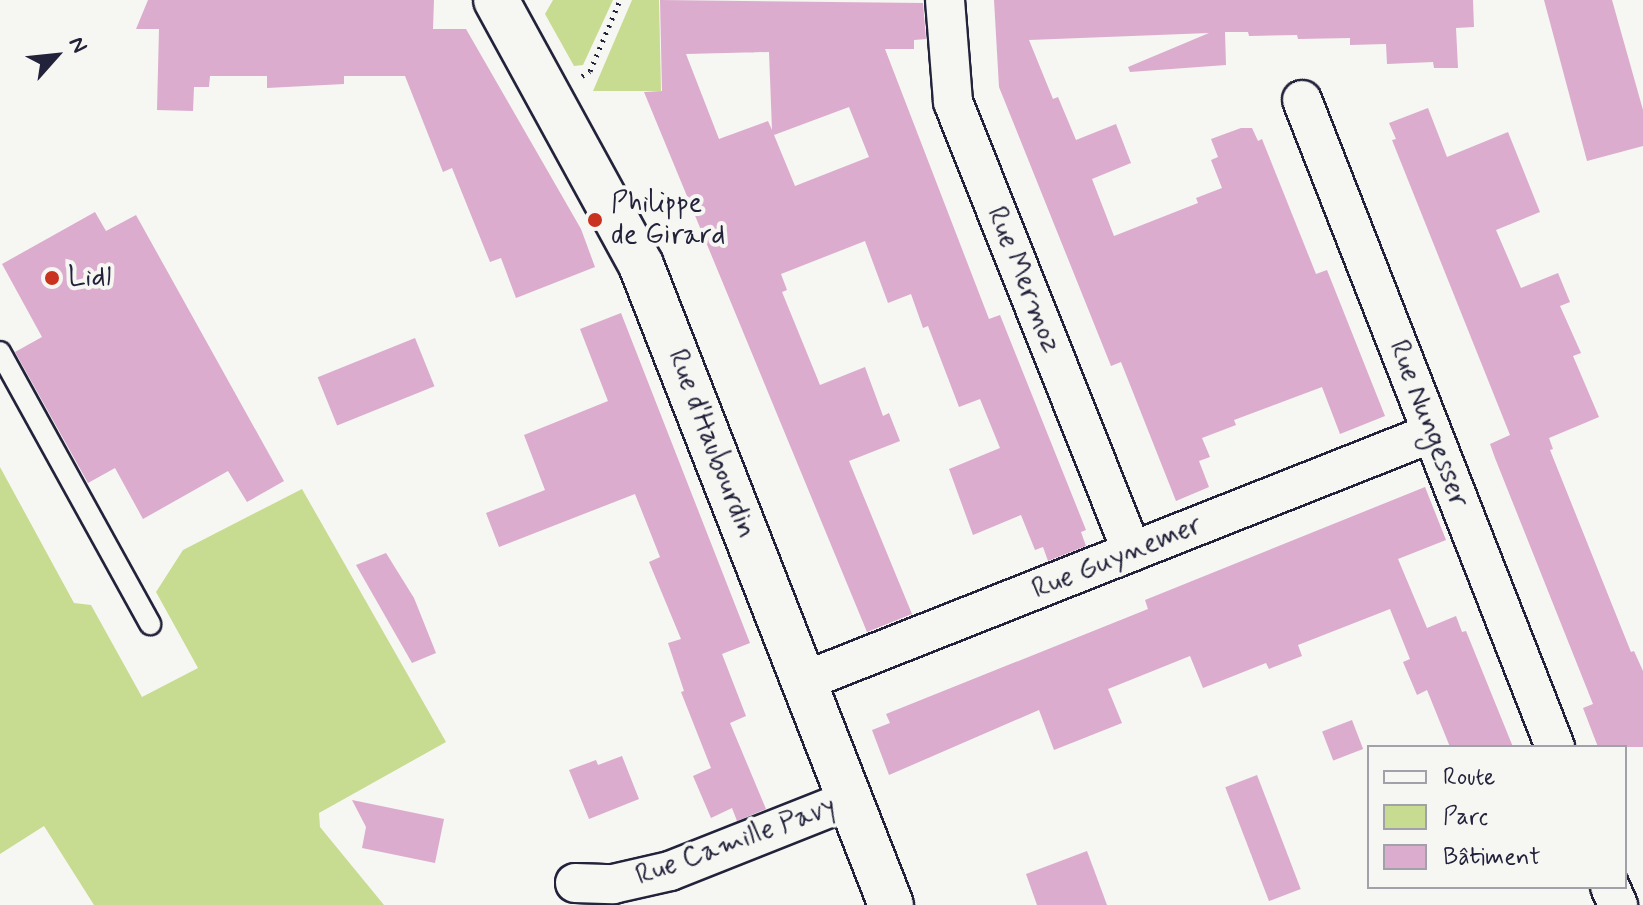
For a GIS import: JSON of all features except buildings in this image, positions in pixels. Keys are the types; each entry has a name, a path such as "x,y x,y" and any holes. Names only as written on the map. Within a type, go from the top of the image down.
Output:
{"main road":[{"name":"Rue d'Haubourdin","path":"496,0 641,265 891,905"}],"street":[{"name":"Rue Mermoz","path":"945,0 953,102 1132,552"},
{"name":"Rue Nungesser","path":"1302,100 1554,745"},
{"name":"Rue Guynemer","path":"802,682 1432,433"},
{"name":"Rue Camille Pavy","path":"575,883 613,884 646,879 849,800"}],"lane":[{"path":"0,352 150,624"}],"path":[{"path":"582,76 590,71 620,0"}],"green space":[{"path":"553,0 613,0 583,65 574,66 545,14"},
{"path":"632,0 659,0 661,91 593,91"},
{"path":"0,467 74,603 91,605 142,697 198,668 156,592 183,550 302,489 446,742 319,813 320,827 384,905 94,905 44,826 0,854"}],"place":[{"name":"Philippe de Girard","path":"595,220"},
{"name":"Lidl","path":"52,278"}]}
